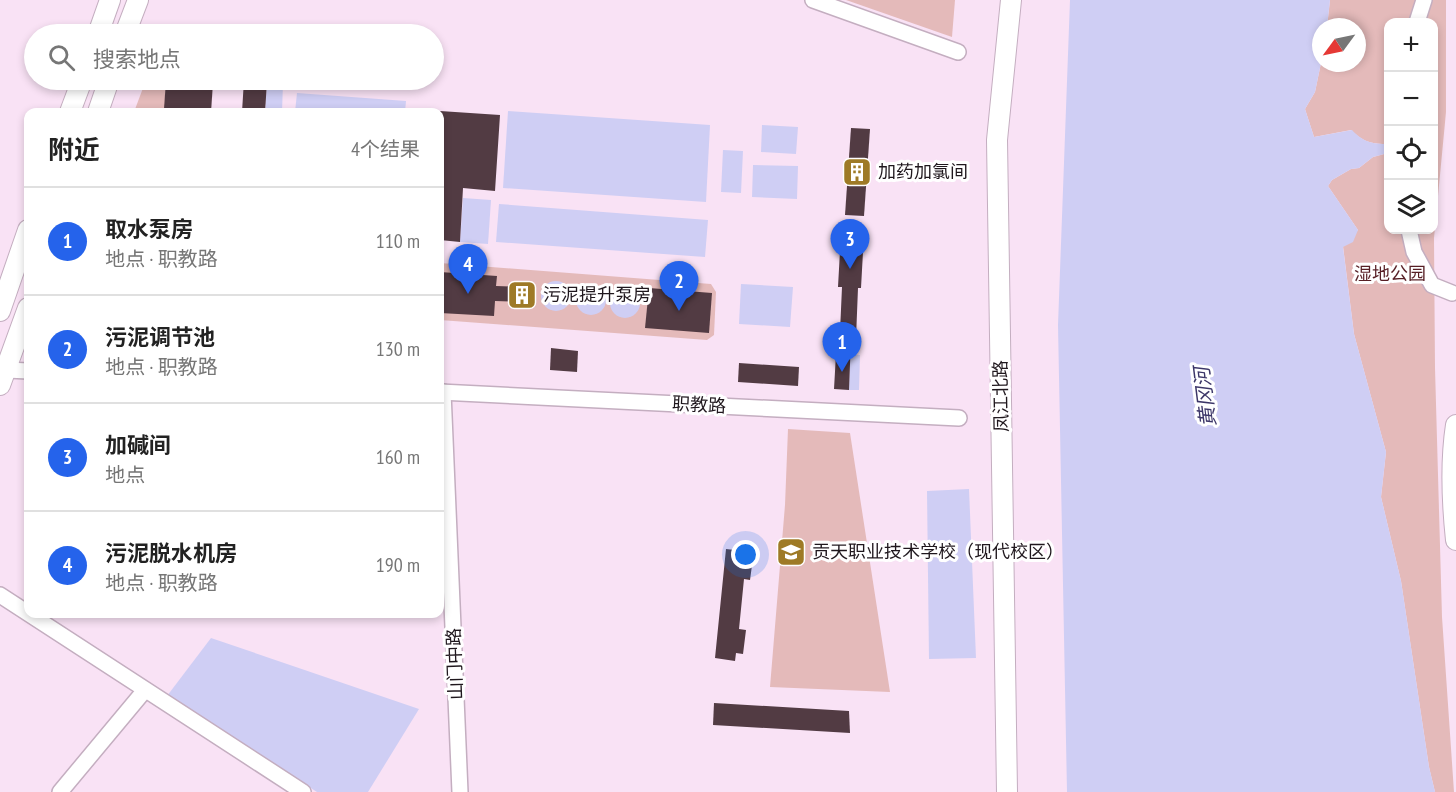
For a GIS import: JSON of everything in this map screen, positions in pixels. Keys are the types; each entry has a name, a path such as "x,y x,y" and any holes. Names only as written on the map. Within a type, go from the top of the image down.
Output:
{"main road":[{"path":"102,24 110,0"},
{"path":"129,24 138,0"},
{"name":"凤江北路","path":"1007,792 997,140 1011,0"},
{"path":"72,108 78,90"},
{"path":"100,108 106,90"},
{"path":"0,311 24,242"},
{"path":"3,378 24,320"},
{"path":"1456,425 1452,449 1452,502 1456,540"}],"street":[{"path":"813,0 835,4 958,52"},
{"path":"1418,18 1424,0"},
{"path":"1410,234 1414,252 1432,285 1452,293"},
{"path":"3,378 24,372"},
{"name":"职教路","path":"444,392 959,418"},
{"name":"山门中路","path":"444,455 460,792"},
{"path":"0,595 24,611"},
{"path":"35,618 303,792"},
{"path":"60,792 145,690"}],"green space":[{"path":"846,0 955,0 952,37"},
{"name":"湿地公园","path":"1330,0 1446,0 1446,112 1438,196 1438,18 1384,18 1384,144 1377,144 1368,142 1351,130 1314,137 1305,109 1315,92 1319,72 1366,72 1366,18 1328,18"},
{"path":"142,90 166,90 165,108 136,108"},
{"name":"湿地公园","path":"1384,154 1384,234 1434,234 1435,368 1442,617 1454,792 1435,792 1429,767 1401,581 1381,497 1386,452 1354,334 1343,246 1358,230 1328,186 1332,180 1351,169 1359,168 1373,157"},
{"path":"444,263 711,284 716,292 714,335 707,340 444,320"},
{"path":"788,429 850,433 890,692 770,687 785,505"}],"water":[{"name":"黄冈河","path":"1070,0 1330,0 1328,18 1312,18 1312,72 1319,72 1315,92 1305,109 1314,137 1352,130 1368,142 1384,144 1384,154 1373,157 1359,168 1351,169 1332,180 1328,186 1358,230 1353,242 1343,247 1354,334 1386,452 1381,497 1401,581 1429,767 1435,792 1067,792 1058,325"},
{"path":"266,90 283,90 282,108 265,108"},
{"path":"297,93 406,101 405,108 295,108"},
{"path":"508,111 710,125 706,202 503,188"},
{"path":"762,125 798,127 796,154 761,152"},
{"path":"723,150 743,151 741,193 721,192"},
{"path":"753,165 798,166 797,199 752,197"},
{"path":"463,198 491,200 488,244 460,242"},
{"path":"499,204 708,220 705,257 496,242"},
{"path":"556,281 562,282 570,290 570,302 562,310 556,311 550,310 542,302 541,296 542,290 550,282"},
{"path":"741,284 793,287 790,327 739,324"},
{"path":"591,285 597,286 605,294 605,306 597,314 591,315 585,314 577,306 576,300 577,294 585,286"},
{"path":"625,288 631,289 639,297 639,309 631,317 625,318 619,317 611,309 610,303 611,297 619,289"},
{"path":"850,354 860,355 859,390 849,390"},
{"path":"969,489 976,658 929,659 927,491"},
{"path":"211,638 419,709 368,792 317,792 167,696"}],"building":[{"path":"165,90 213,90 211,108 164,108"},
{"path":"243,90 266,90 265,108 242,108"},
{"path":"444,111 500,115 495,191 463,188 460,242 444,240"},
{"name":"加药加氯间","path":"851,128 870,129 864,216 845,215"},
{"path":"840,251 863,252 861,288 858,288 856,338 851,338 849,390 834,389 836,354 839,354 842,287 838,287"},
{"path":"444,272 497,276 496,286 530,287 530,302 495,301 494,316 444,313"},
{"path":"649,288 712,293 709,333 645,328"},
{"path":"551,348 578,351 577,372 550,370"},
{"path":"739,363 799,367 798,386 738,382"},
{"path":"726,549 744,551 744,558 753,558 750,580 744,579 739,629 746,630 743,654 736,653 735,661 715,658"},
{"path":"714,703 849,711 850,733 713,725"}],"place":[{"name":"加药加氯间","path":"857,172"},
{"name":"加碱间","path":"850,269"},
{"name":"污泥脱水机房","path":"468,294"},
{"name":"污泥提升泵房","path":"522,295"},
{"name":"污泥调节池","path":"679,311"},
{"name":"取水泵房","path":"842,372"},
{"name":"贡天职业技术学校（现代校区）","path":"791,552"}]}
